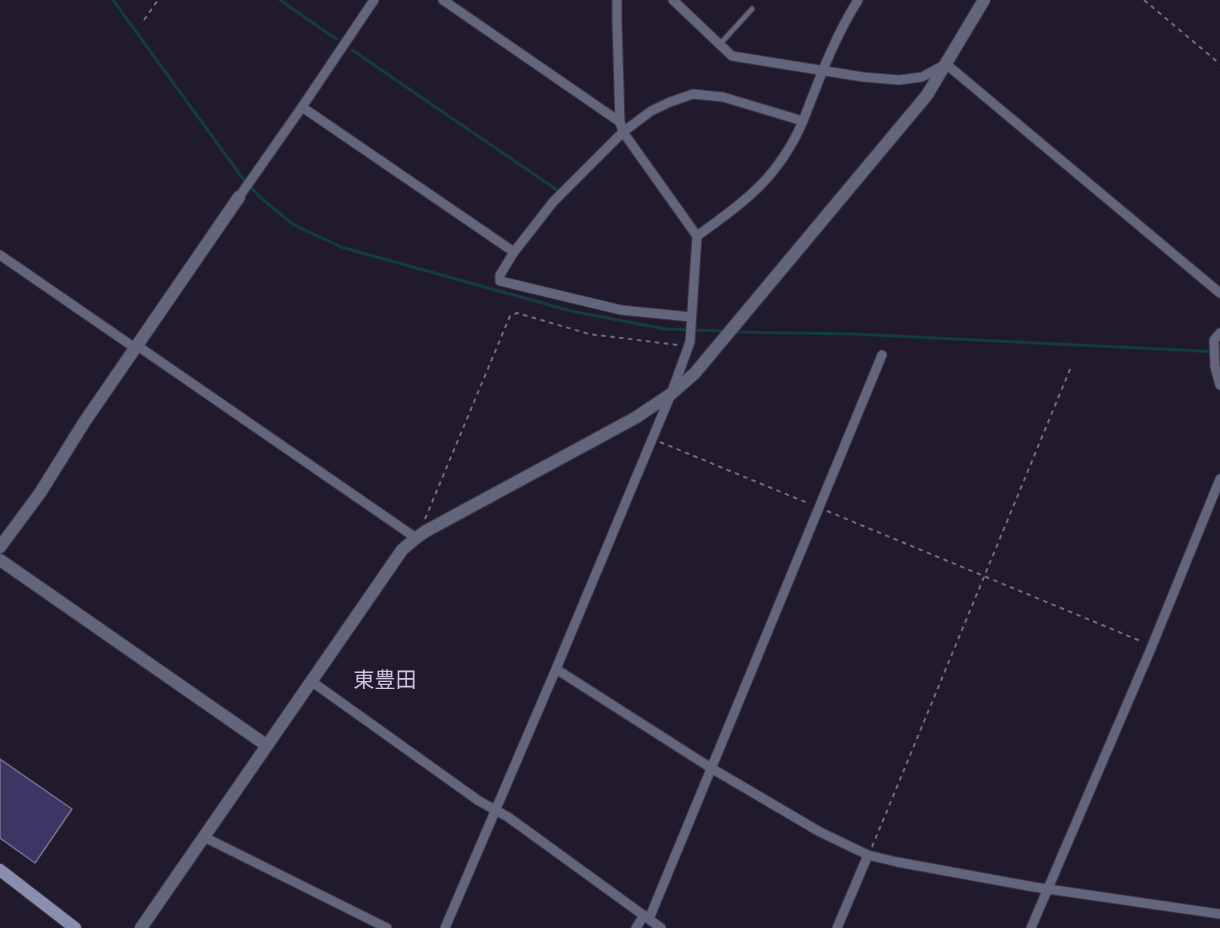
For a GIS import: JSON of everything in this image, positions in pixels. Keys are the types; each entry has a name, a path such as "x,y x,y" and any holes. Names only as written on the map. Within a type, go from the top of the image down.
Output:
{"main road":[{"path":"0,870 75,928"}],"street":[{"path":"0,548 40,493 85,421 239,196 303,107 374,0"},
{"path":"443,0 622,127 697,237 690,344 556,669 445,928"},
{"path":"617,0 616,23 622,127"},
{"path":"673,0 732,56 899,81 922,77 946,64"},
{"path":"697,237 755,193 780,164 795,140 823,70 858,0"},
{"path":"141,928 402,550 421,534 635,418 671,394 694,373 927,95 984,0"},
{"path":"946,64 1220,293"},
{"path":"692,317 621,310 500,281 500,275 514,252 553,202 622,127 651,111 693,94 723,97 803,121"},
{"path":"303,107 514,252"},
{"path":"0,255 135,348 142,350 421,534"},
{"path":"1220,333 1214,340 1215,367 1220,385"},
{"path":"636,928 646,917 711,768 882,355"},
{"path":"1031,928 1152,646 1220,480"},
{"path":"0,560 266,745"},
{"path":"556,669 711,768 820,832 868,855 1047,888 1220,915"},
{"path":"311,681 470,795 508,817 661,928"},
{"path":"204,837 387,928"},
{"path":"837,928 868,855"}],"lane":[{"path":"720,44 752,9"}],"path":[{"path":"144,20 158,0"},
{"path":"1144,0 1220,64"},
{"path":"421,534 425,519 510,316 517,313 590,334 690,344"},
{"path":"868,855 1071,367"},
{"path":"652,438 1152,646"}],"building":[{"path":"0,759 72,809 35,863 0,838"}],"waterway":[{"path":"113,0 241,176 259,196 292,224 341,247 571,311 665,329 724,331"},
{"path":"280,0 336,39"},
{"path":"352,50 557,190"},
{"path":"733,332 854,334 1220,352"}],"district":[{"name":"東豊田","path":"385,682"}]}
